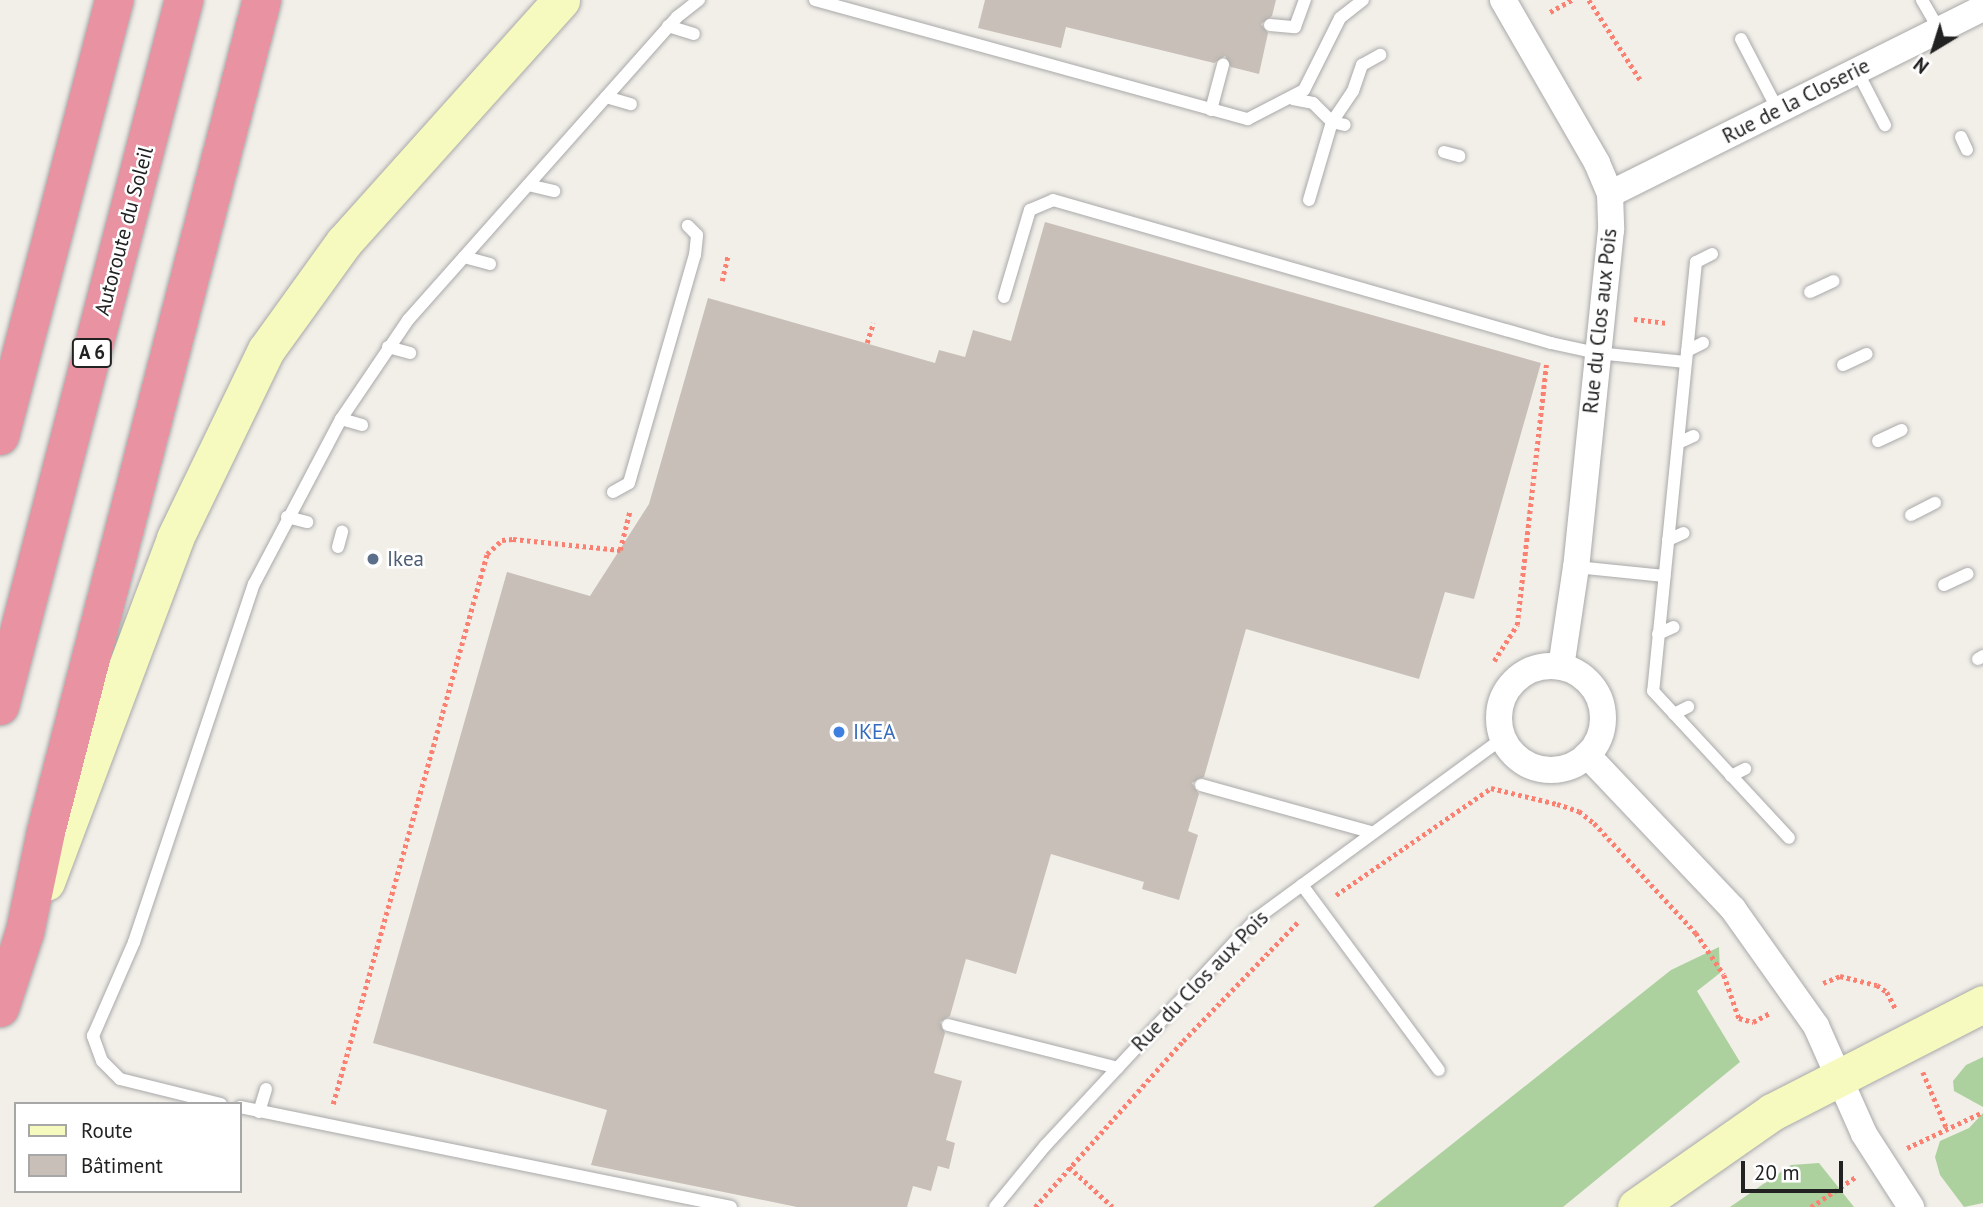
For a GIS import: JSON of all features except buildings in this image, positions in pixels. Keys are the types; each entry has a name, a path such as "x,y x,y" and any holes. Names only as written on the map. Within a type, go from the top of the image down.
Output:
{"highway":[{"path":"0,436 114,0"},
{"name":"Autoroute du Soleil","path":"0,706 184,0"},
{"path":"0,1007 25,932 57,791 262,0"}],"main road":[{"path":"25,932 176,538 267,351 344,242 561,0"},
{"path":"1636,1207 1772,1112 1839,1075 1983,1003"}],"street":[{"name":"Rue du Clos aux Pois","path":"1503,0 1597,163 1610,194 1611,230 1576,567 1561,667"},
{"name":"Rue de la Closerie","path":"1610,194 1983,8"},
{"path":"1545,666 1561,667 1576,672 1598,696 1602,727 1587,755 1557,769 1540,769 1524,763 1503,738 1500,706 1516,679 1545,666"},
{"path":"1587,755 1732,909 1816,1026 1864,1134 1911,1207"}],"lane":[{"path":"213,1102 120,1079 102,1061 93,1036 134,942 254,584 341,419 388,347 668,26 699,0"},
{"path":"815,0 1211,110 1253,119 1293,99 1308,85 1340,18 1363,0"},
{"path":"1270,25 1296,27 1305,0"},
{"path":"1922,0 1939,30"},
{"path":"668,26 694,34"},
{"path":"1741,39 1778,110"},
{"path":"1309,200 1362,65 1380,55"},
{"path":"1211,110 1223,65"},
{"path":"1857,71 1885,125"},
{"path":"606,97 631,104"},
{"path":"1293,99 1313,103 1338,123"},
{"path":"1961,137 1967,150"},
{"path":"1444,152 1459,156"},
{"path":"528,185 554,191"},
{"path":"1004,297 1030,210 1053,200 1597,353 1687,356 1703,343"},
{"path":"614,492 629,483 642,413 671,312 697,240 688,226"},
{"path":"1712,254 1696,262 1653,691 1789,838"},
{"path":"464,257 489,264"},
{"path":"1810,292 1834,281"},
{"path":"388,347 410,354"},
{"path":"1843,365 1867,354"},
{"path":"341,419 362,425"},
{"path":"1878,441 1902,430"},
{"path":"1678,443 1694,436"},
{"path":"1912,515 1935,503"},
{"path":"287,517 307,522"},
{"path":"338,547 342,532"},
{"path":"1668,540 1684,533"},
{"path":"1576,567 1665,576"},
{"path":"1944,585 1968,574"},
{"path":"1658,634 1674,627"},
{"path":"1674,714 1688,707"},
{"name":"Rue du Clos aux Pois","path":"995,1207 1118,1068 1257,918 1370,832 1503,738"},
{"path":"1731,776 1745,769"},
{"path":"1201,785 1370,832"},
{"path":"1301,885 1439,1070"},
{"path":"947,1025 1118,1068"},
{"path":"259,1112 266,1089"},
{"path":"242,1108 731,1207"}],"path":[{"path":"1550,12 1572,0"},
{"path":"1590,0 1641,81"},
{"path":"722,281 729,256"},
{"path":"1634,319 1690,326"},
{"path":"867,343 873,323"},
{"path":"1494,661 1517,625 1546,364"},
{"path":"327,1125 487,554 502,540 513,539 620,550 632,503"},
{"path":"1035,1207 1292,926 1463,808"},
{"path":"1915,1144 1983,1112"},
{"path":"1069,1167 1113,1207"},
{"path":"1811,1207 1852,1179"}],"green space":[{"path":"1719,947 1720,973 1697,991 1740,1062 1563,1207 1373,1207 1671,970"},
{"path":"1983,1057 1983,1107 1954,1091 1953,1081 1966,1065"},
{"path":"1983,1113 1983,1203 1964,1207 1940,1175 1935,1157 1940,1141 1969,1128"},
{"path":"1819,1163 1854,1207 1730,1207 1791,1165"}],"place":[{"name":"Ikea","path":"373,559"},
{"name":"IKEA","path":"839,732"}]}
